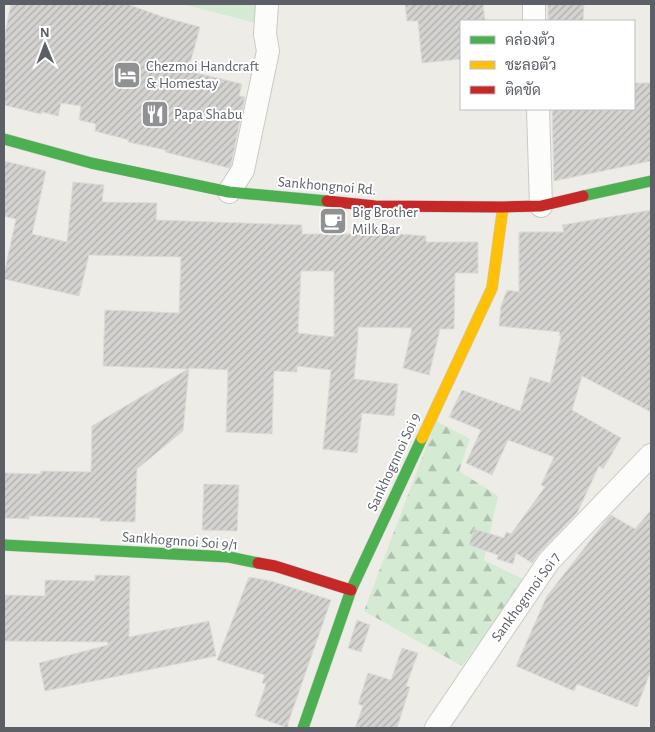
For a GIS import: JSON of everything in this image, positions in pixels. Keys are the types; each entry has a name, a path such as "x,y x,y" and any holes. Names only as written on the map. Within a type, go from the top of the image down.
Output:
{"street":[{"path":"229,192 243,170 268,51 265,34 267,4"},
{"path":"534,4 534,20"},
{"path":"538,110 542,206"},
{"name":"Sankhongnoi Rd.","path":"4,138 91,163 229,192 375,206 542,206 651,180"},
{"name":"Sankhognnoi Soi 9","path":"303,728 351,590 492,288 503,207"},
{"name":"Sankhognnoi Soi 7","path":"436,728 549,561 651,455"},
{"name":"Sankhognnoi Soi 9/1","path":"4,545 229,557 275,566 351,590"}],"green space":[{"path":"183,4 260,4 260,24"},
{"path":"436,421 470,439 459,471 498,496 484,560 525,580 462,666 364,611"}],"building":[{"path":"11,4 127,4 163,17 200,27 188,71 242,84 239,96 245,97 229,168 165,152 166,150 128,142 129,140 95,131 96,124 79,120 81,106 61,103 58,116 4,105 4,38"},
{"path":"405,4 483,4 485,20 460,20 460,59 422,63 418,21 407,21"},
{"path":"548,4 584,4 583,20 548,20"},
{"path":"635,83 651,83 651,161 554,181 552,110 635,110"},
{"path":"4,161 46,171 32,234 67,242 73,182 104,185 102,202 157,203 156,220 302,225 302,234 371,234 371,232 426,236 426,242 478,242 478,273 455,273 454,329 440,329 429,375 403,368 412,328 358,327 354,379 398,384 394,416 362,413 357,453 323,449 331,370 297,366 297,372 274,371 272,434 226,432 228,370 189,368 183,431 137,469 135,522 100,521 100,518 29,516 29,519 4,518 4,473 41,474 41,471 91,472 92,426 188,369 103,366 105,310 179,313 181,257 89,255 79,296 4,279 16,219 4,216","holes":["301,271 334,271 334,337 298,333"]},
{"path":"651,210 651,412 582,376 572,410 621,438 603,469 599,466 577,513 532,563 516,553 513,564 497,559 498,555 469,545 474,529 504,538 506,532 511,534 545,487 541,485 554,457 508,440 492,475 466,463 481,430 449,417 462,390 520,411 530,377 550,383 561,336 559,336 560,332 499,326 501,306 507,290 519,292 519,232 564,232 562,225"},
{"path":"204,484 239,485 237,531 202,530"},
{"path":"651,510 651,670 637,707 577,684 574,691 516,666 547,596 607,519 611,515 635,529"},
{"path":"95,575 130,576 129,637 209,621 216,656 45,691 39,663 108,645 108,642 4,641 4,595 45,596 45,580 95,581"},
{"path":"249,577 271,581 331,600 288,723 288,728 255,716 266,684 262,683 265,675 217,660"},
{"path":"357,620 370,625 361,652 348,648"},
{"path":"402,648 418,653 406,686 410,687 397,728 355,728 363,706 358,704 368,673 391,680"}],"traffic: fast":[{"path":"4,139 91,163 229,192 327,201"},
{"path":"583,196 651,181"},
{"path":"303,728 351,590 422,438"},
{"path":"4,545 229,557 258,563"}],"traffic: slow":[{"path":"422,438 492,288 503,207"}],"traffic: jam":[{"path":"327,201 375,206 503,207 541,206 583,196"},
{"path":"258,563 275,566 351,590"}],"place":[{"name":"Chezmoi Handcraft & Homestay","path":"127,75"},
{"name":"Papa Shabu","path":"155,114"},
{"name":"Big Brother Milk Bar","path":"333,221"}]}
